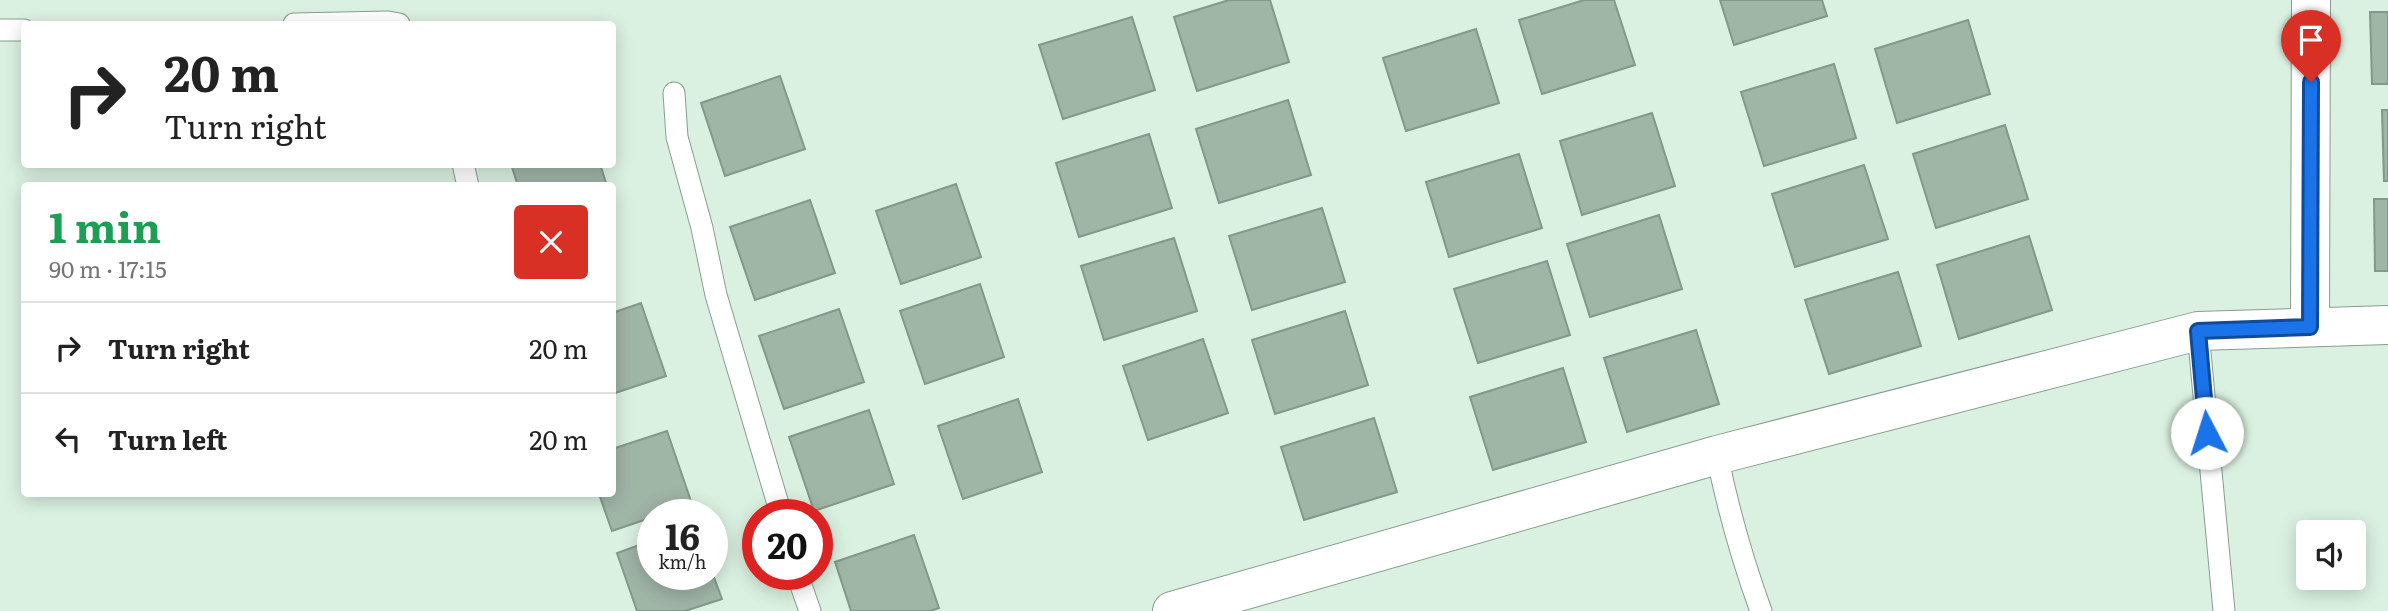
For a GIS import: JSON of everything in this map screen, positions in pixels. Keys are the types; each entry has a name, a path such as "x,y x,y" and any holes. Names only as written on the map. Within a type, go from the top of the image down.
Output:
{"street":[{"path":"2310,327 2311,0"},
{"path":"1172,611 1717,455 2198,331 2388,325"}],"lane":[{"path":"0,30 21,30"},
{"path":"674,93 677,137 702,228 716,295 777,499"},
{"path":"2198,331 2224,611"},
{"path":"1717,455 1735,537 1761,611"},
{"path":"803,590 810,611"}],"building":[{"path":"1229,0 1270,0 1289,62 1197,91 1174,17"},
{"path":"1584,0 1614,0 1635,65 1542,94 1519,20"},
{"path":"1720,0 1822,0 1827,16 1734,45"},
{"path":"2370,12 2388,12 2388,84 2372,84"},
{"path":"1132,17 1155,90 1063,119 1039,45"},
{"path":"1968,20 1990,94 1897,123 1875,49"},
{"path":"1476,29 1499,103 1406,131 1383,58"},
{"path":"1834,64 1856,138 1764,166 1741,92"},
{"path":"780,76 805,149 725,176 701,103"},
{"path":"1288,100 1311,175 1219,203 1196,129"},
{"path":"2382,110 2388,110 2388,181 2384,181"},
{"path":"1652,113 1675,186 1582,215 1560,141"},
{"path":"2005,125 2028,199 1936,228 1913,154"},
{"path":"1149,134 1172,208 1079,237 1056,163"},
{"path":"1519,154 1542,228 1449,257 1426,182"},
{"path":"1864,165 1888,239 1795,267 1772,194"},
{"path":"512,168 601,168 606,182 517,182"},
{"path":"956,184 981,257 901,284 876,211"},
{"path":"2374,199 2388,199 2388,271 2375,271"},
{"path":"810,200 835,273 755,300 730,227"},
{"path":"1322,208 1345,282 1252,310 1229,236"},
{"path":"1659,215 1682,289 1590,317 1567,244"},
{"path":"2029,236 2052,310 1959,339 1937,265"},
{"path":"1174,238 1197,311 1104,340 1081,266"},
{"path":"1547,261 1570,335 1478,363 1454,289"},
{"path":"1898,272 1921,346 1829,374 1805,300"},
{"path":"980,284 1004,357 925,384 900,311"},
{"path":"641,303 666,376 616,393 616,312"},
{"path":"839,309 864,382 784,409 759,336"},
{"path":"1345,311 1368,385 1275,414 1252,340"},
{"path":"1696,330 1719,404 1627,432 1604,358"},
{"path":"1203,339 1228,413 1148,440 1123,366"},
{"path":"1563,368 1586,442 1493,470 1470,397"},
{"path":"1018,399 1042,472 963,499 938,426"},
{"path":"869,410 894,484 833,505 833,499 810,499 789,437"},
{"path":"1374,418 1397,492 1304,520 1281,447"},
{"path":"667,431 690,499 637,499 637,522 612,531 600,497 616,497 616,448"},
{"path":"914,535 939,608 930,611 851,611 835,562"},
{"path":"637,546 637,590 719,590 722,599 685,611 637,611 617,553"}],"route":[{"path":"2207,433 2198,331 2310,327 2311,82"}]}
